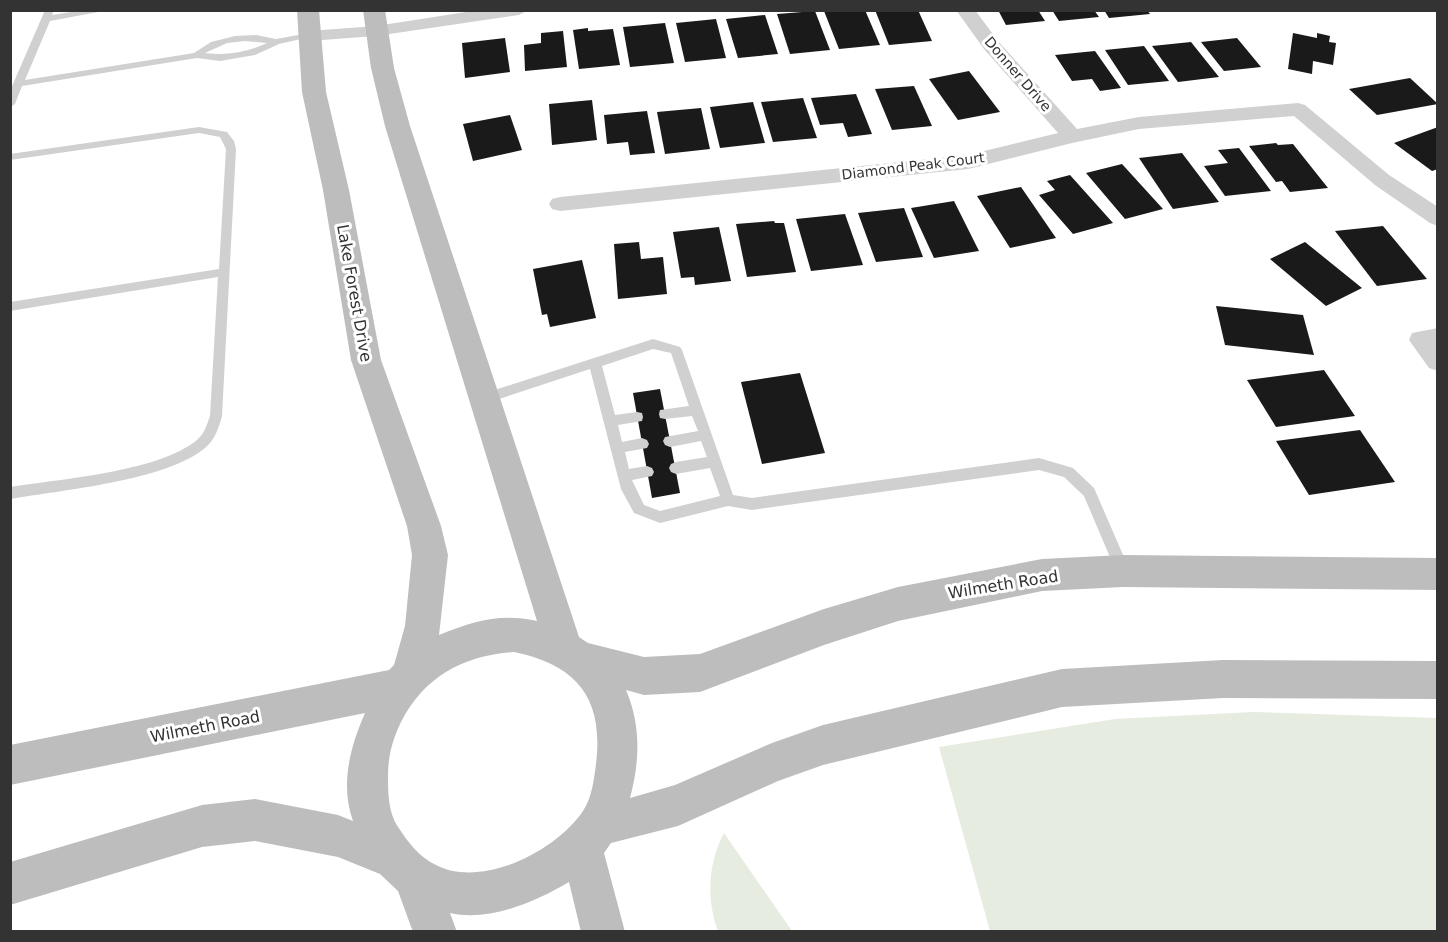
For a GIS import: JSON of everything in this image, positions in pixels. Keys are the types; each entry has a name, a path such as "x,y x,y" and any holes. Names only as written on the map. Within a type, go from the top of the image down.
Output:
{"main road":[{"path":"375,21 391,96 484,399 543,578 573,653 600,679 612,702 618,729 618,757 613,786 590,836 603,932"},
{"name":"Lake Forest Drive","path":"308,23 314,92 336,190 366,360 424,526 430,555 423,626 405,680"},
{"name":"Wilmeth Road","path":"10,765 405,680 429,660 462,643 488,635 514,634 540,637 573,653 644,676 700,673 825,627 898,604 1042,575 1123,571 1437,574"},
{"path":"10,884 202,826 255,820 338,836 440,888 470,893 500,890 531,880 590,836 678,805 772,763 824,745 1062,688 1223,679 1437,680"},
{"path":"405,680 380,721 370,749 366,778 368,807 377,834 403,869 435,932"}],"street":[{"path":"308,23 375,21 519,10"},
{"name":"Donner Drive","path":"964,10 991,45 1072,136"},
{"name":"Diamond Peak Court","path":"560,204 968,162 1072,136 1139,123 1298,109 1382,180 1437,218"},
{"path":"1437,337 1420,339 1437,361"}],"lane":[{"path":"10,104 48,15 105,10"},
{"path":"18,84 197,55 220,58 255,52 308,23"},
{"path":"197,55 211,43 258,36 276,42"},
{"path":"10,157 199,130 223,134 229,141 231,149 216,416 213,429 201,445 183,457 159,466 10,494"},
{"path":"10,307 224,272"},
{"path":"484,399 653,344 676,350 728,500"},
{"path":"595,363 628,489 639,509 660,517 728,500 752,504 1039,464 1068,472 1089,492 1123,571"},
{"path":"665,414 697,410"},
{"path":"610,421 637,417"},
{"path":"670,441 706,435"},
{"path":"618,447 642,444"},
{"path":"676,468 714,462"},
{"path":"625,475 647,472"}],"shaded area":[{"path":"1254,712 1437,718 1437,931 990,931 939,747 1115,719"},
{"path":"724,833 792,931 718,931 710,894 710,881 715,856"}],"building":[{"path":"865,10 880,45 839,49 824,11"},
{"path":"875,10 918,10 932,41 889,45"},
{"path":"998,10 1038,10 1045,21 1006,25"},
{"path":"1052,10 1094,10 1099,17 1059,21"},
{"path":"1104,10 1147,10 1150,14 1109,18"},
{"path":"815,11 830,50 790,54 777,14"},
{"path":"765,15 778,54 738,58 726,19"},
{"path":"716,19 726,58 685,62 676,23"},
{"path":"665,23 674,63 630,67 623,27"},
{"path":"588,28 588,31 613,29 620,65 579,69 573,30"},
{"path":"563,31 567,67 525,71 524,45 541,43 541,33"},
{"path":"1293,33 1317,38 1317,33 1330,36 1329,42 1336,43 1333,65 1313,61 1312,74 1288,69"},
{"path":"505,38 510,72 465,78 462,43"},
{"path":"1237,38 1261,67 1224,71 1201,42"},
{"path":"1191,42 1219,77 1178,82 1152,46"},
{"path":"1144,46 1169,81 1128,85 1105,50"},
{"path":"1095,51 1121,88 1100,91 1092,79 1072,81 1055,55"},
{"path":"969,71 1000,112 958,120 929,79"},
{"path":"1410,78 1438,104 1377,115 1349,89"},
{"path":"914,86 932,126 892,130 875,89"},
{"path":"856,94 872,134 848,137 843,123 820,125 811,98"},
{"path":"803,98 817,138 773,142 761,102"},
{"path":"592,100 597,140 552,145 549,104"},
{"path":"753,102 765,143 720,148 710,107"},
{"path":"701,108 710,149 665,154 657,112"},
{"path":"647,111 655,153 630,155 628,142 607,144 604,115"},
{"path":"510,115 522,150 473,161 463,124"},
{"path":"1438,127 1438,169 1432,171 1394,143"},
{"path":"1276,143 1278,145 1293,144 1328,188 1290,192 1282,181 1276,182 1249,146"},
{"path":"1239,148 1271,191 1225,196 1204,166 1228,163 1218,150"},
{"path":"1182,153 1219,202 1173,209 1139,158"},
{"path":"1122,164 1163,209 1125,219 1086,173"},
{"path":"1070,175 1113,223 1073,234 1039,195 1055,190 1047,181"},
{"path":"1021,187 1056,238 1010,248 977,196"},
{"path":"954,201 979,251 934,258 911,208"},
{"path":"904,208 923,257 876,262 858,213"},
{"path":"845,214 863,265 811,271 796,219"},
{"path":"774,221 784,223 796,272 747,277 736,224"},
{"path":"1383,226 1427,279 1377,286 1335,231"},
{"path":"719,227 731,281 695,285 694,277 681,278 673,232"},
{"path":"639,242 641,259 663,257 667,294 618,299 614,244"},
{"path":"1305,242 1362,288 1326,306 1270,259"},
{"path":"582,260 596,318 550,327 547,314 542,315 533,269"},
{"path":"1216,306 1303,315 1314,355 1225,345"},
{"path":"1324,370 1355,416 1276,427 1247,380"},
{"path":"800,373 825,453 762,464 741,382"},
{"path":"660,389 680,493 652,498 633,393"},
{"path":"1360,430 1395,482 1309,495 1276,441"}]}
